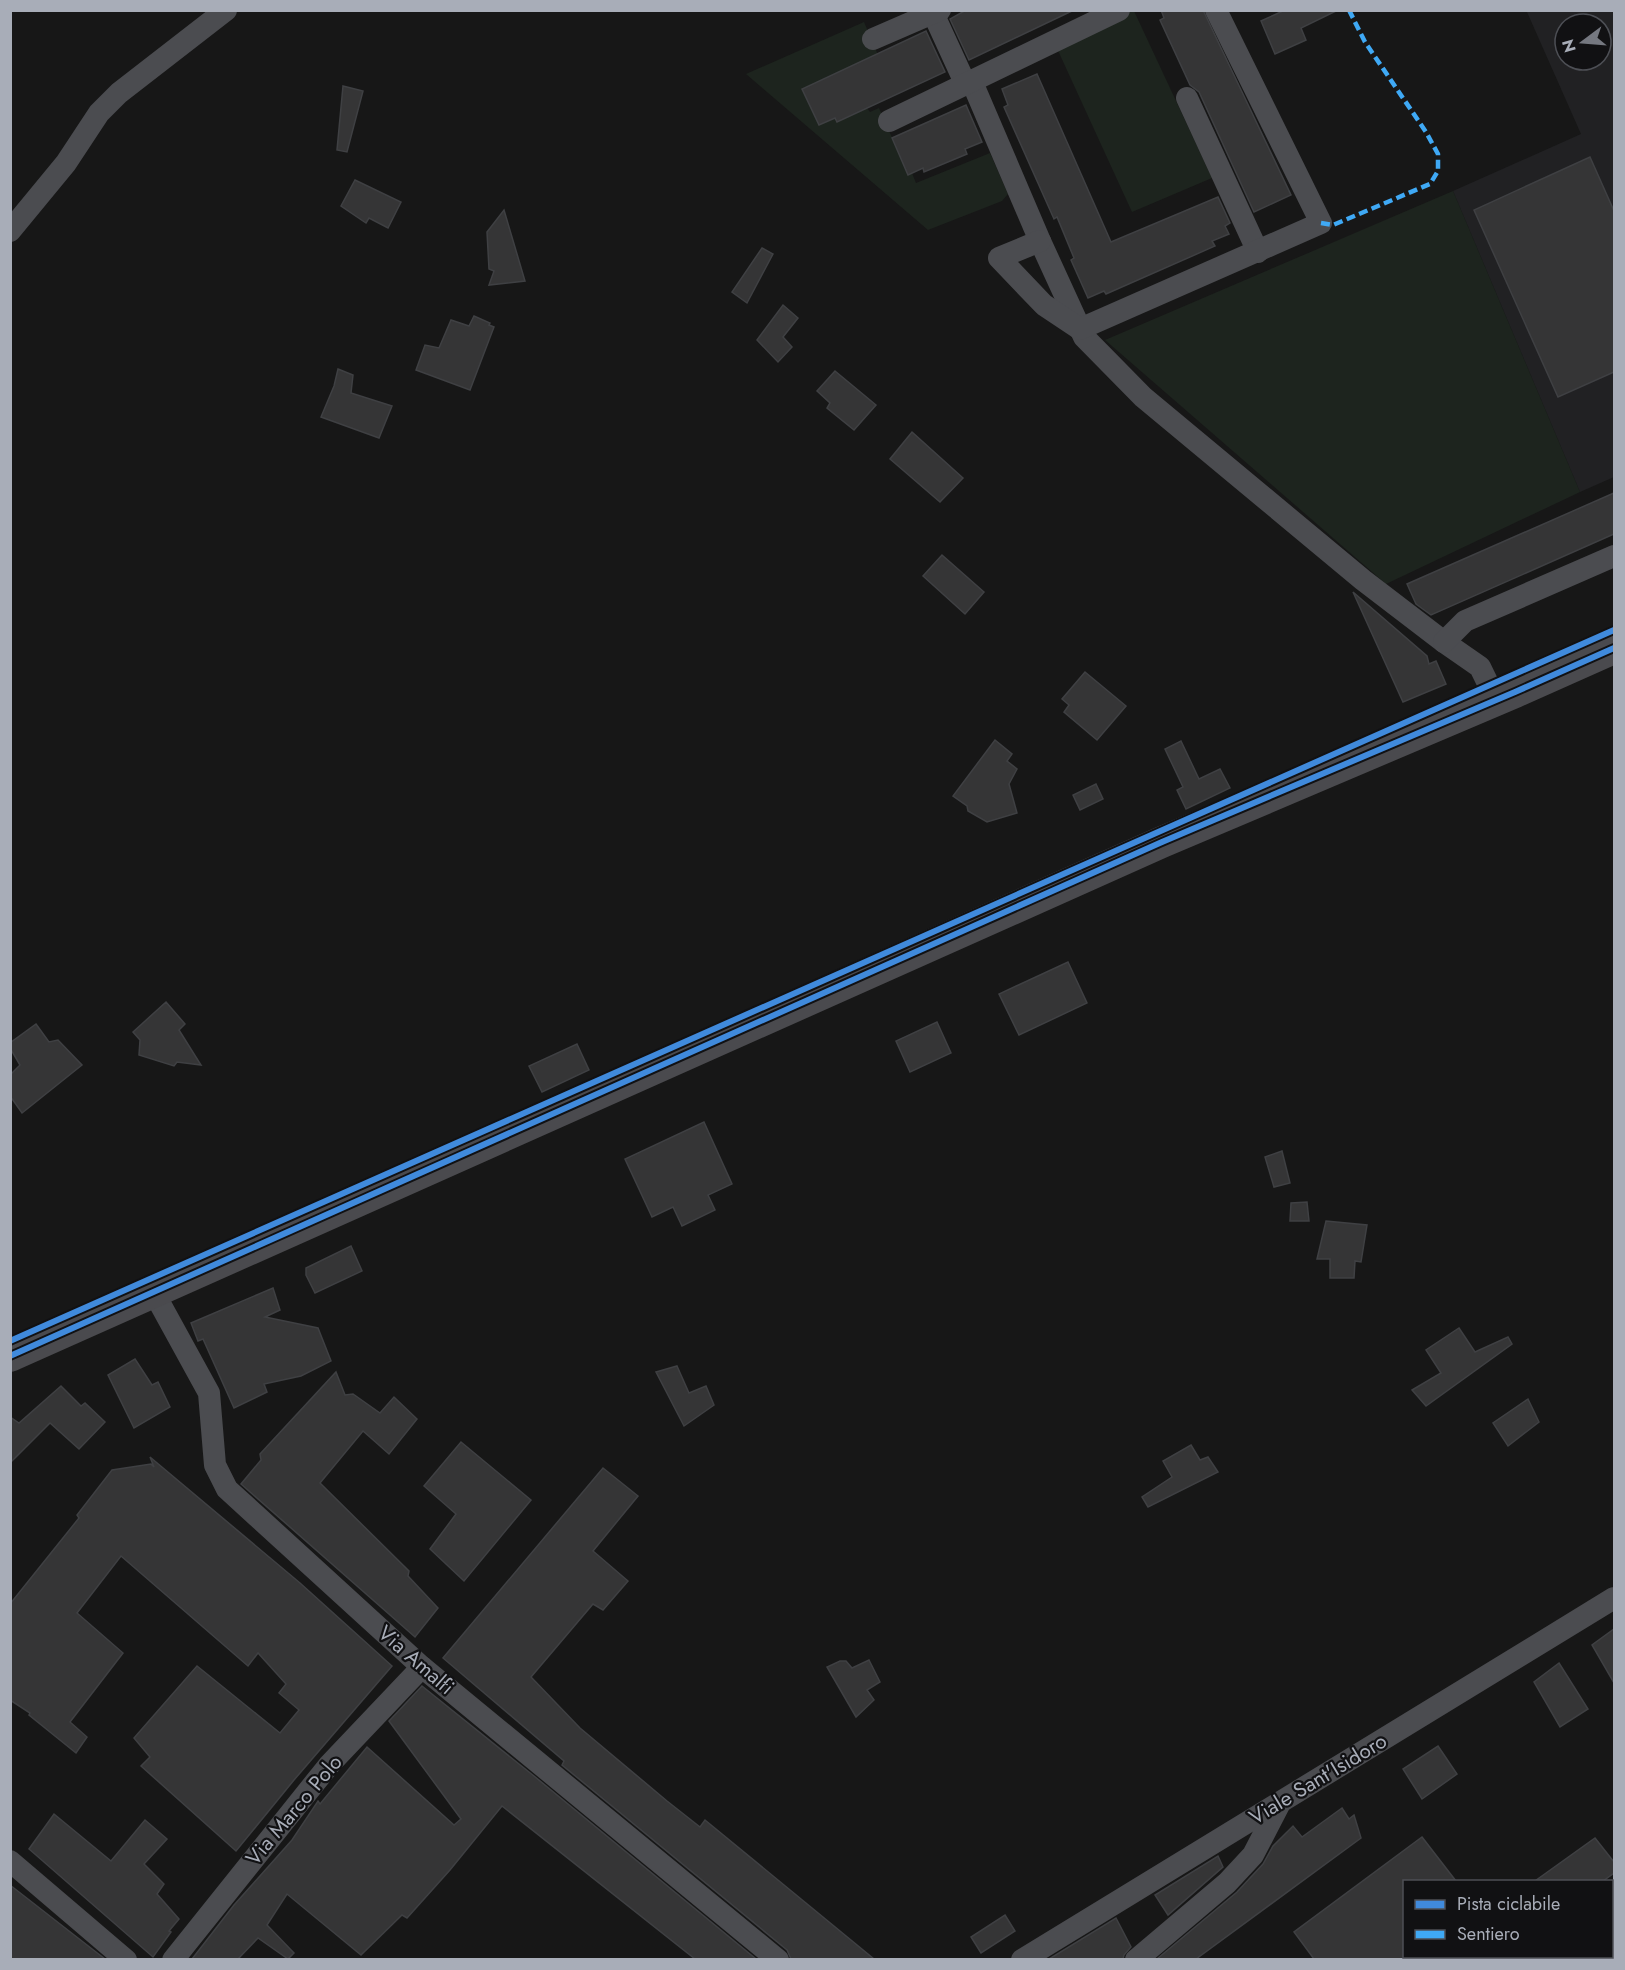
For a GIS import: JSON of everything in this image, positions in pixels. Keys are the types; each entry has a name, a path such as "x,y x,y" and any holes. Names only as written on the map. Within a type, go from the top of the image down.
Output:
{"street":[{"path":"10,231 66,163 99,113 119,93 226,10"},
{"path":"889,122 1119,10"},
{"path":"1080,329 1321,224 1216,10"},
{"path":"873,39 937,12 1084,337 1143,397 1363,580 1480,667 1496,700"},
{"path":"1187,98 1258,252"},
{"path":"1040,241 999,258 1044,305 1080,329"},
{"path":"1444,642 1465,621 1614,556"},
{"path":"10,1356 1151,847 1614,648"},
{"name":"Via Amalfi","path":"153,1291 209,1393 215,1465 227,1489 422,1667 778,1959"},
{"name":"Viale Sant'Isidoro","path":"1022,1959 1614,1598"},
{"name":"Via Marco Polo","path":"173,1959 329,1765 422,1667"},
{"path":"1136,1959 1227,1883 1253,1855 1280,1803"},
{"path":"10,1861 126,1959"}],"shaded area":[{"path":"1529,10 1614,11 1614,477 1580,492 1453,191 1581,134 1554,72 1613,72 1613,12 1553,12 1553,71 1527,12"},
{"path":"1129,11 1134,11 1212,178 1132,212 1055,44"},
{"path":"864,22 878,55 802,89 819,125 835,118 837,122 867,108 870,112 879,108 908,174 912,173 916,183 990,153 1008,194 1002,201 928,230 746,74"},
{"path":"1453,191 1580,492 1386,584 1105,340"}],"building":[{"path":"966,10 1074,10 969,60 950,19"},
{"path":"1161,10 1203,10 1291,195 1254,212 1199,92 1190,85 1160,20 1164,18"},
{"path":"1285,10 1338,10 1301,28 1306,40 1275,54 1261,21"},
{"path":"926,31 945,72 837,122 835,118 819,125 802,89"},
{"path":"1037,74 1111,242 1218,197 1230,223 1225,226 1229,234 1212,241 1215,246 1106,294 1104,291 1088,298 1071,260 1074,258 1057,217 1054,219 1004,107 1008,105 1002,89"},
{"path":"343,86 363,91 347,152 337,150"},
{"path":"966,105 982,142 965,149 967,154 924,172 923,168 908,175 892,138"},
{"path":"1590,157 1614,211 1614,372 1558,397 1474,210"},
{"path":"355,180 401,202 388,228 369,218 366,223 341,206"},
{"path":"504,210 525,281 489,285 494,271 489,269 487,232"},
{"path":"762,248 773,254 747,303 732,292"},
{"path":"783,305 798,318 783,337 792,347 778,362 757,340"},
{"path":"474,316 494,327 470,390 416,370 425,345 439,348 451,320 469,326"},
{"path":"338,369 353,375 351,393 392,406 379,438 321,417 334,386"},
{"path":"835,371 876,405 854,430 827,408 830,403 817,391"},
{"path":"912,432 963,478 940,502 890,459"},
{"path":"1614,493 1614,534 1431,615 1416,604 1407,584"},
{"path":"942,555 984,592 965,614 923,576"},
{"path":"1353,592 1427,656 1429,664 1436,661 1446,684 1403,702"},
{"path":"1085,672 1126,706 1097,740 1064,712 1069,705 1062,699"},
{"path":"995,740 1012,754 1007,761 1017,769 1009,784 1017,813 987,822 968,811 967,806 953,796"},
{"path":"1181,741 1199,779 1220,769 1230,788 1186,809 1177,790 1183,787 1165,749"},
{"path":"1096,784 1103,799 1080,810 1073,795"},
{"path":"1068,962 1087,1003 1019,1035 999,994"},
{"path":"166,1002 185,1024 179,1030 201,1065 177,1062 174,1066 139,1055 140,1040 133,1032"},
{"path":"937,1022 951,1053 910,1072 896,1041"},
{"path":"36,1024 49,1042 58,1040 82,1065 22,1113 10,1096 10,1075 20,1065 10,1048 10,1043"},
{"path":"577,1044 589,1070 542,1092 529,1066"},
{"path":"704,1122 732,1184 708,1195 715,1210 682,1226 673,1207 652,1217 625,1159"},
{"path":"1282,1151 1290,1183 1274,1187 1265,1157"},
{"path":"1307,1202 1309,1221 1290,1221 1291,1203"},
{"path":"1326,1221 1367,1225 1361,1262 1355,1261 1354,1278 1330,1278 1330,1259 1317,1259"},
{"path":"351,1246 362,1271 315,1293 306,1275 306,1268"},
{"path":"273,1288 280,1310 265,1317 318,1328 331,1361 301,1376 264,1384 267,1392 234,1408 203,1339 198,1341 191,1323"},
{"path":"1459,1328 1475,1352 1508,1337 1512,1344 1426,1406 1412,1390 1441,1373 1426,1350"},
{"path":"135,1359 152,1385 158,1382 170,1407 134,1428 108,1375"},
{"path":"677,1366 689,1393 706,1386 714,1405 684,1426 656,1372"},
{"path":"336,1372 345,1395 353,1394 380,1413 394,1397 417,1419 389,1454 363,1431 320,1483 409,1571 408,1576 438,1608 415,1637 241,1484 261,1460 260,1454"},
{"path":"61,1386 81,1406 85,1403 105,1422 79,1449 50,1423 10,1463 10,1417 19,1423"},
{"path":"1528,1399 1539,1422 1508,1446 1493,1423"},
{"path":"461,1442 531,1500 464,1581 430,1549 456,1514 424,1486"},
{"path":"1191,1445 1200,1460 1208,1457 1218,1472 1148,1507 1142,1497 1172,1477 1163,1461"},
{"path":"150,1457 300,1583 392,1666 236,1851 141,1766 150,1757 134,1738 197,1666 280,1733 299,1710 279,1693 286,1684 258,1653 248,1666 121,1556 77,1613 123,1653 70,1722 87,1737 76,1753 29,1715 30,1713 10,1700 10,1604 79,1518 77,1515 112,1470 151,1464 154,1467"},
{"path":"603,1468 638,1496 593,1551 628,1581 603,1610 593,1604 531,1677 580,1728 667,1801 700,1827 705,1820 874,1959 791,1959 787,1950 562,1765 564,1761 443,1658"},
{"path":"1614,1629 1614,1683 1592,1645"},
{"path":"869,1660 880,1682 867,1690 874,1700 856,1717 827,1667 840,1661 846,1661 852,1668"},
{"path":"1559,1663 1588,1709 1560,1727 1534,1682"},
{"path":"422,1686 756,1959 695,1959 502,1806 407,1918 402,1915 361,1955 287,1894 267,1925 294,1953 288,1959 258,1938 238,1959 192,1959 234,1905 292,1840 318,1801 320,1804 367,1747 454,1825 461,1819 389,1721"},
{"path":"1438,1746 1457,1774 1422,1799 1403,1769"},
{"path":"1342,1808 1349,1819 1354,1815 1361,1838 1196,1959 1157,1959 1237,1892 1263,1864 1273,1846 1293,1826 1302,1837"},
{"path":"54,1814 111,1861 145,1820 167,1839 144,1864 164,1884 157,1894 179,1919 153,1957 29,1849"},
{"path":"1422,1837 1455,1880 1403,1880 1404,1959 1314,1959 1294,1932"},
{"path":"1595,1838 1614,1862 1614,1873 1604,1880 1536,1880"},
{"path":"1218,1856 1223,1867 1168,1915 1155,1895"},
{"path":"10,1885 96,1952 105,1959 10,1959"},
{"path":"1005,1915 1015,1931 981,1953 971,1937"},
{"path":"1116,1918 1131,1947 1123,1959 1049,1959"}],"marked path":[{"path":"1321,223 1333,225 1430,184 1438,171 1438,154 1426,132 1365,42 1349,10"}],"cycle path":[{"path":"10,1341 1614,630"},
{"path":"10,1356 1162,842 1614,648"}]}
